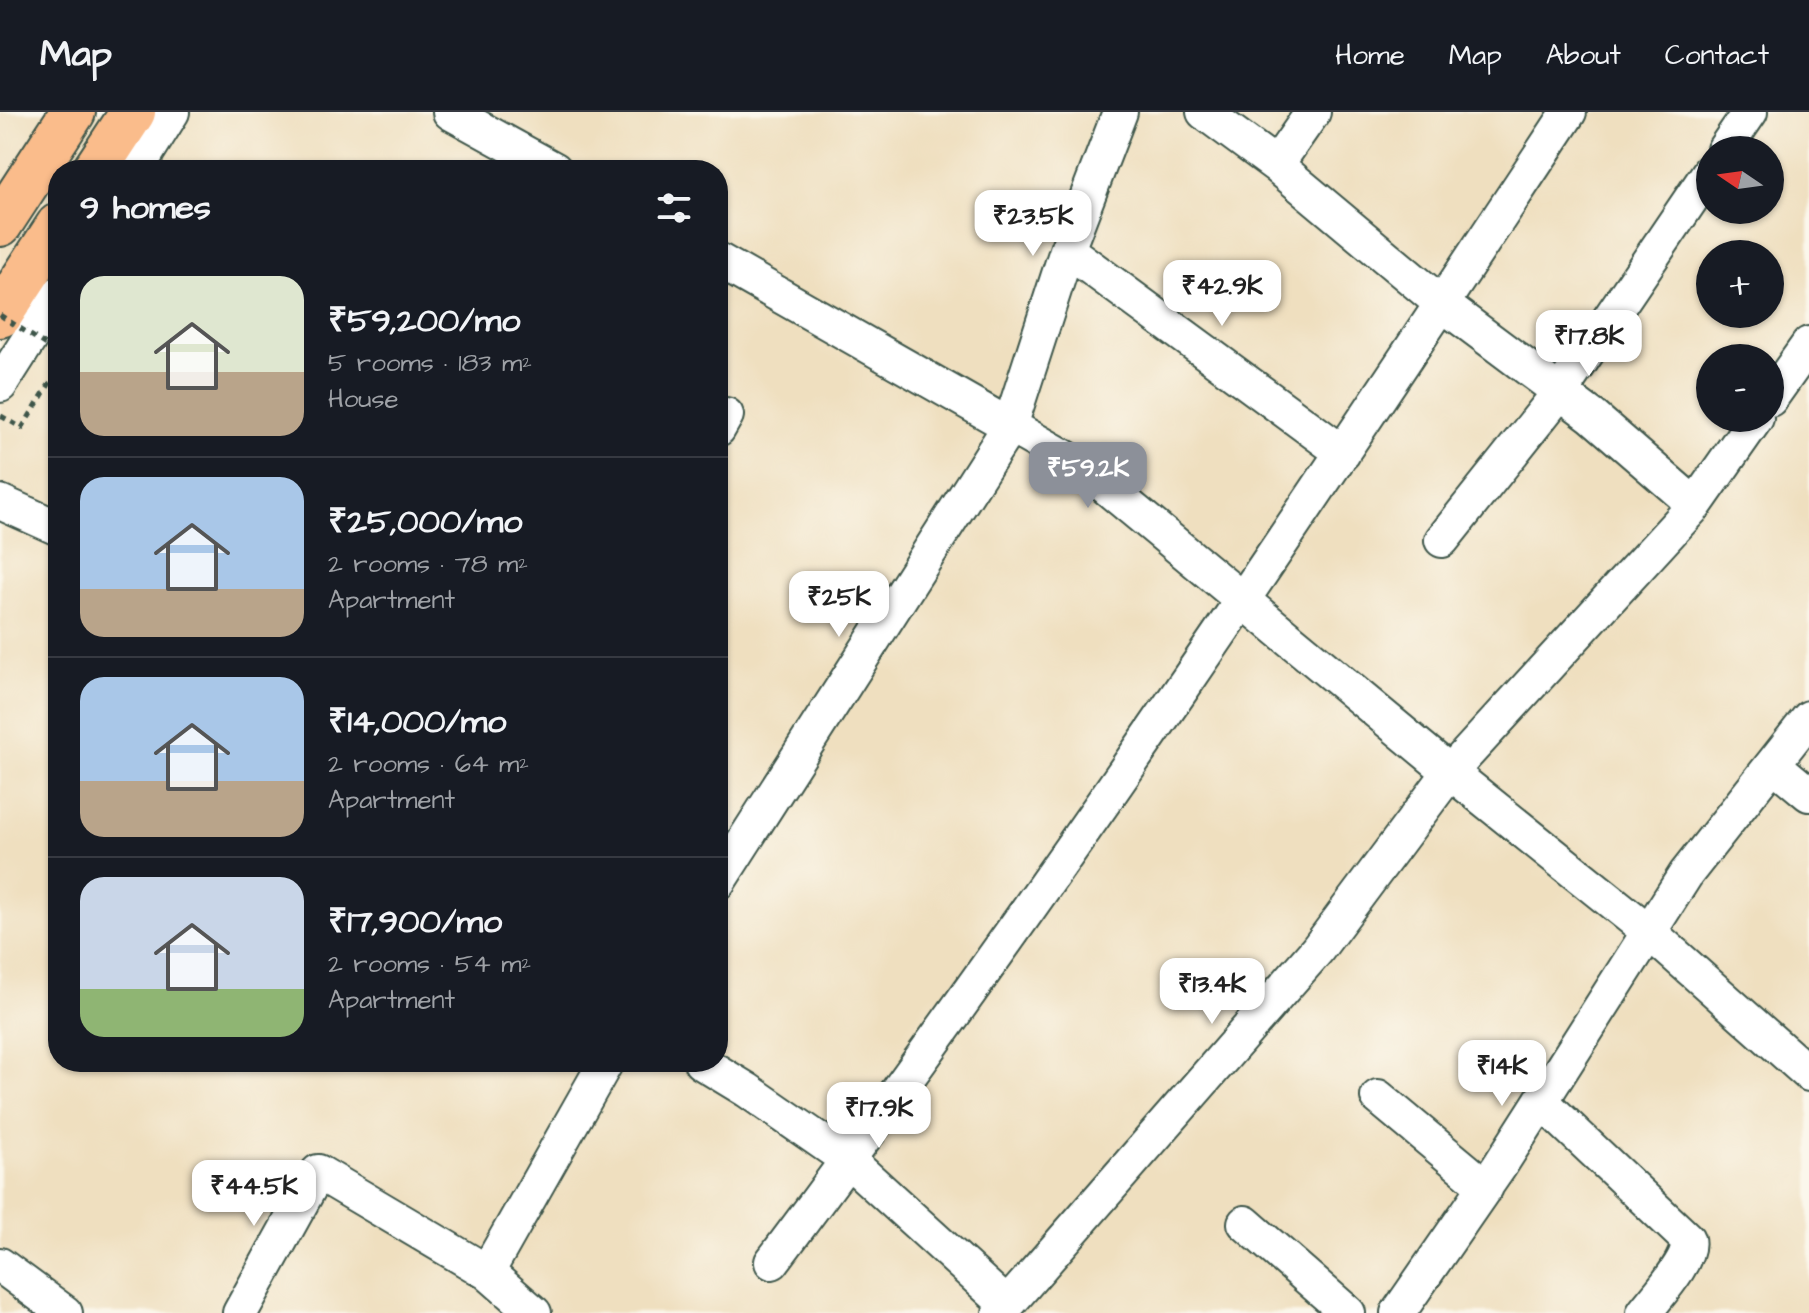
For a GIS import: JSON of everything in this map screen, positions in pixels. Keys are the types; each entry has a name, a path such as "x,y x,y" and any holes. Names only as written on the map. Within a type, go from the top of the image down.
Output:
{"highway":[{"path":"0,224 73,112"},
{"path":"102,160 133,112"},
{"path":"0,315 48,241"}],"street":[{"path":"142,160 172,112"},
{"path":"450,112 537,160"},
{"path":"728,866 1010,426 1067,250 1120,112"},
{"path":"1204,112 1276,165 1442,304 1560,392 1695,505"},
{"path":"1276,165 1313,112"},
{"path":"772,1262 848,1160 1243,601 1569,112"},
{"path":"1734,136 1750,112"},
{"path":"1442,540 1560,392 1696,192"},
{"path":"1067,250 1343,453"},
{"path":"728,266 1082,467 1450,772 1648,931 1809,1074"},
{"path":"0,385 48,310"},
{"path":"1784,379 1809,344"},
{"path":"717,1072 848,1160 1003,1309 1317,950 1450,772 1695,505 1746,432"},
{"path":"0,502 48,524"},
{"path":"1398,1313 1486,1187 1686,874 1809,718"},
{"path":"1774,765 1809,794"},
{"path":"487,1272 600,1072"},
{"path":"1378,1097 1486,1187"},
{"path":"1541,1101 1687,1239 1688,1250 1682,1263 1644,1313"},
{"path":"240,1313 318,1172 487,1272 534,1313"},
{"path":"1245,1223 1348,1313"},
{"path":"0,1265 65,1313"}],"path":[{"path":"0,315 48,346"},
{"path":"0,416 22,428 48,386"}]}
